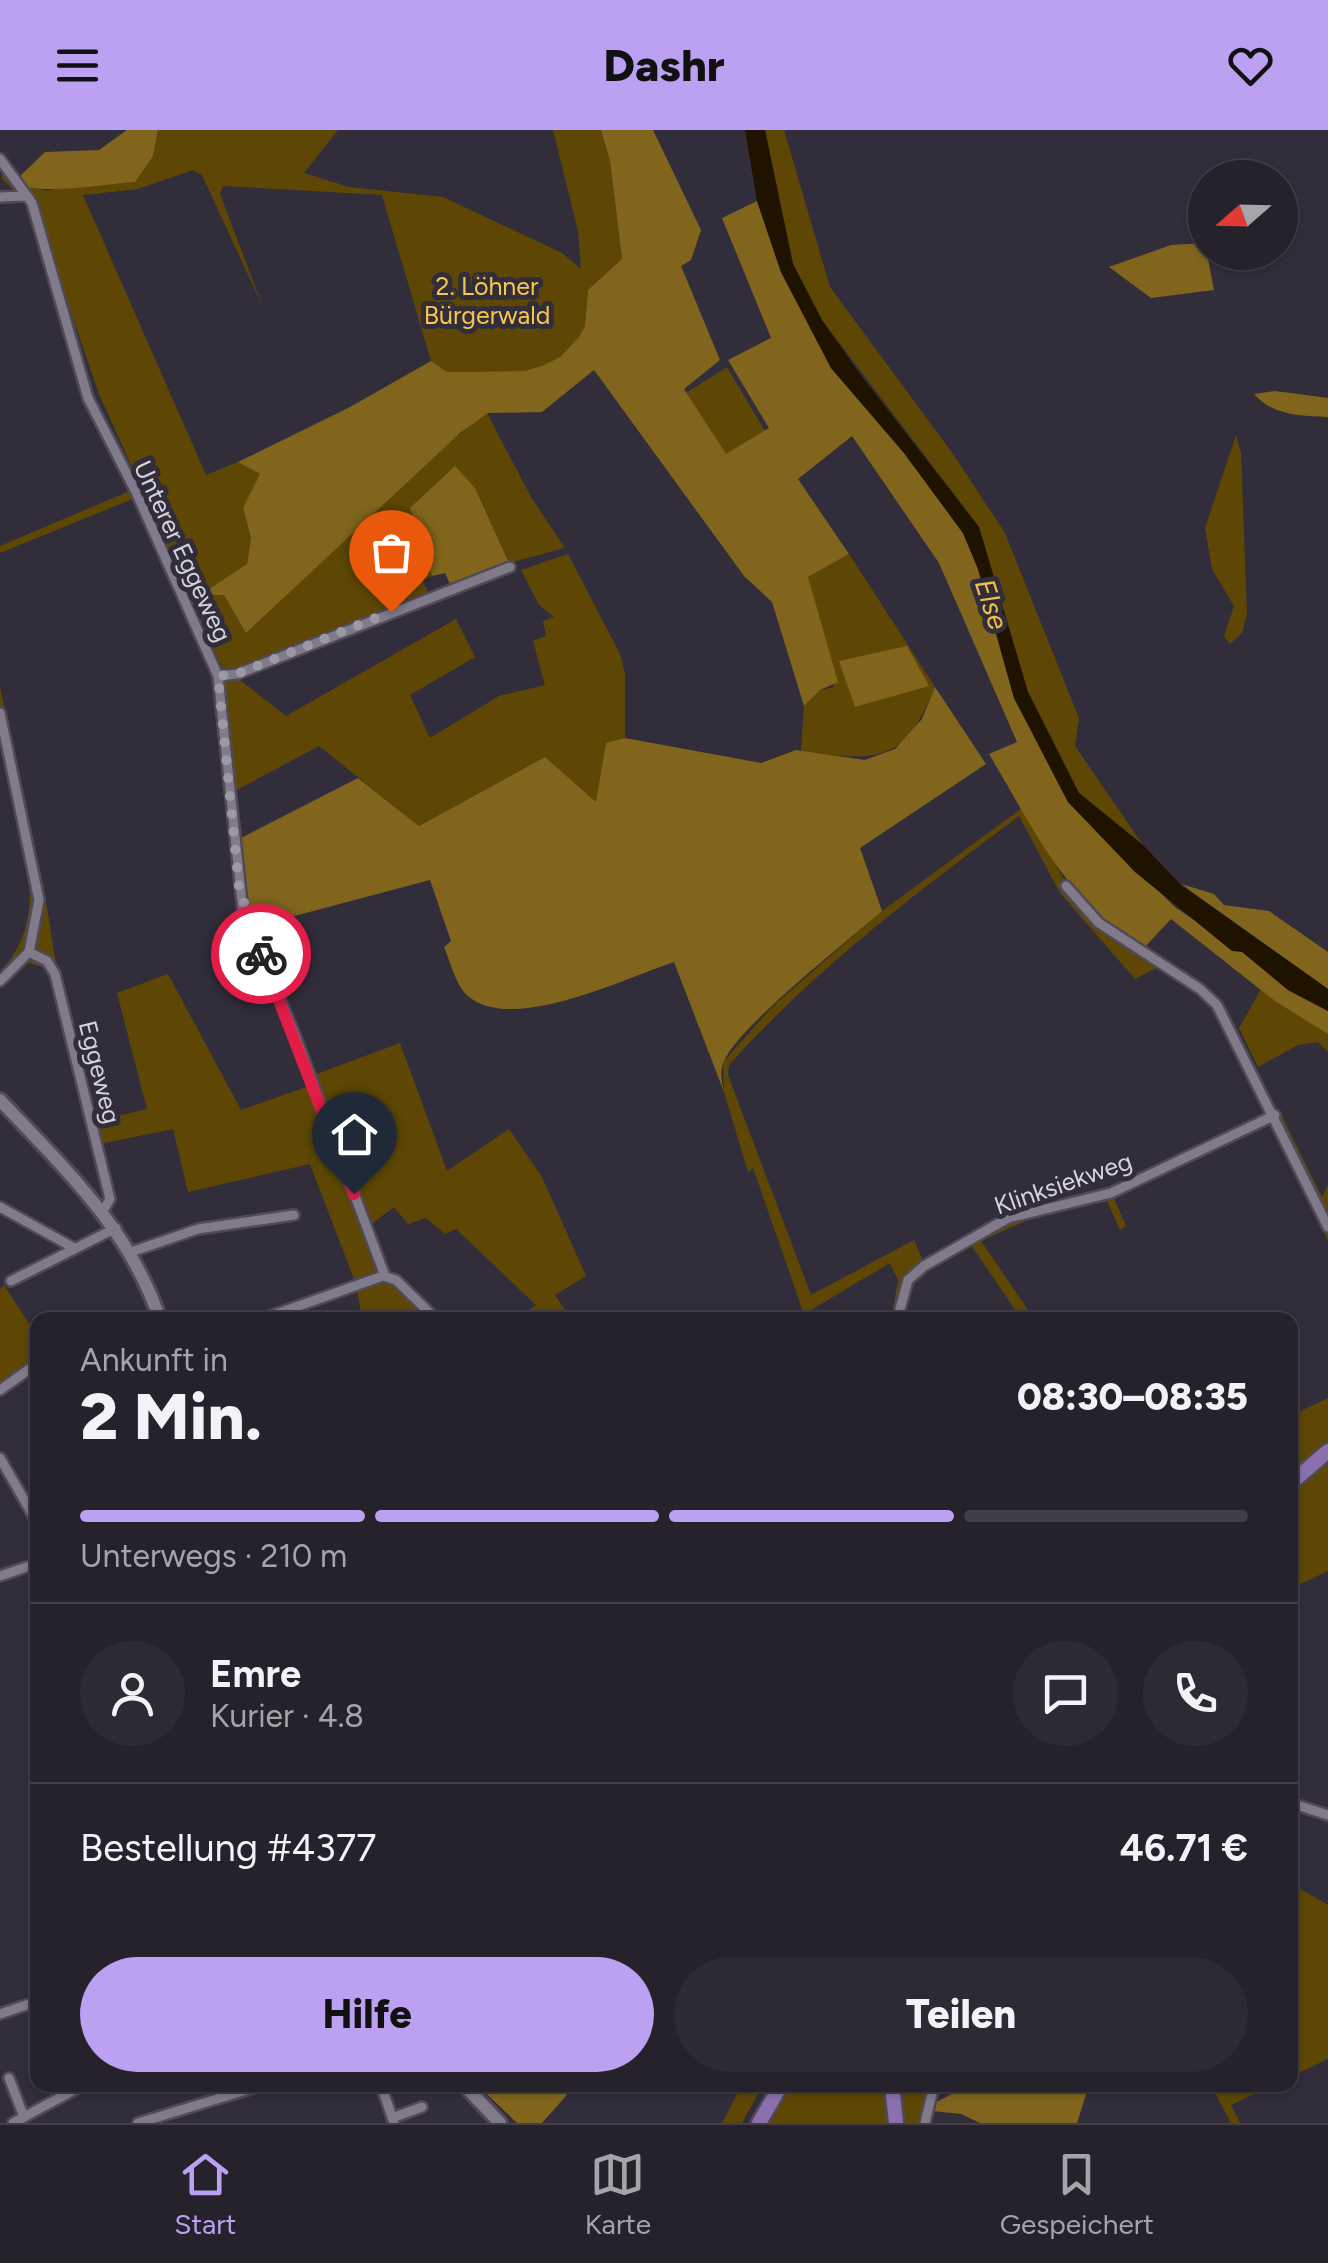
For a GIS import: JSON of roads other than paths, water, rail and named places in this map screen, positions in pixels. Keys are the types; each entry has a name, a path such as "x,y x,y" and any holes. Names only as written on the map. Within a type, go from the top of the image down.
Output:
{"main road":[{"path":"0,1100 116,1228 131,1252 157,1312"},
{"path":"1298,1477 1328,1451"},
{"path":"471,2092 500,2123"},
{"path":"750,2123 768,2092"},
{"path":"759,2123 778,2092"},
{"path":"893,2092 896,2123"}],"street":[{"name":"Unterer Eggeweg","path":"0,160 26,196 49,256 88,398 143,507 218,676 243,912 294,1032 386,1276"},
{"path":"0,197 26,196"},
{"path":"218,676 237,674 510,567"},
{"path":"0,713 39,900 30,952 0,981"},
{"path":"1066,886 1099,923 1200,988 1217,1005 1328,1227"},
{"name":"Eggeweg","path":"30,952 47,961 55,974 110,1199 103,1211"},
{"name":"Klinksiekweg","path":"899,1312 908,1280 924,1266 996,1225 1030,1211 1111,1193 1275,1115"},
{"path":"0,1208 74,1248"},
{"path":"131,1252 198,1228 294,1215"},
{"path":"12,1281 116,1228"},
{"path":"282,1312 386,1276 428,1312"},
{"path":"0,1390 30,1369"},
{"path":"0,1458 30,1510"},
{"path":"0,1576 30,1566"},
{"path":"1298,1806 1328,1815"},
{"path":"0,2014 30,2004"},
{"path":"9,2078 24,2117"},
{"path":"13,2123 69,2092"},
{"path":"138,2123 239,2092"},
{"path":"383,2092 393,2120 422,2107"},
{"path":"925,2123 932,2092"}],"water":[{"name":"Else","path":"745,130 765,130 793,264 822,320 979,527 1028,692 1079,793 1143,845 1181,885 1328,989 1328,1011 1288,990 1242,952 1232,951 1135,872 1068,802 1014,698 978,569 963,533 904,453 831,368 781,272 757,201"}],"park label":[{"name":"2. Löhner Bürgerwald","path":"487,300"}]}
